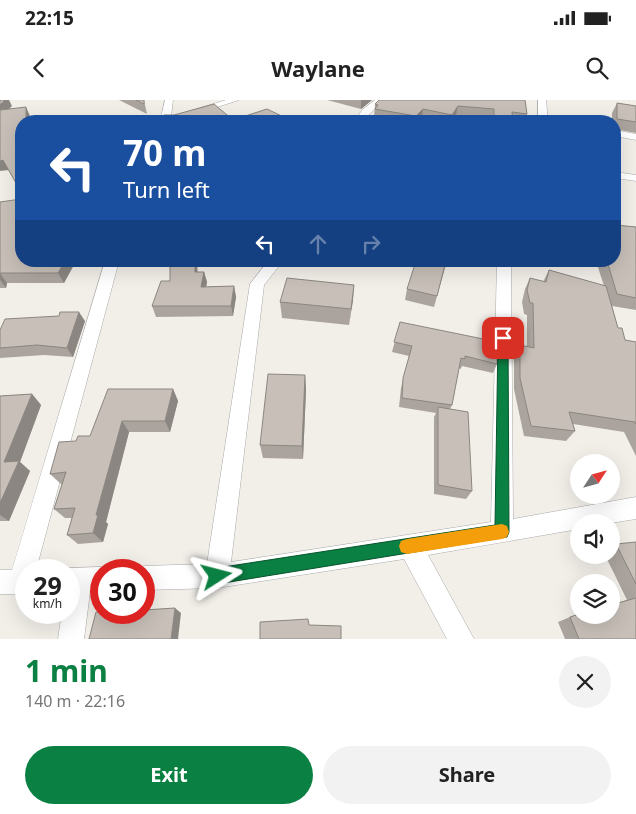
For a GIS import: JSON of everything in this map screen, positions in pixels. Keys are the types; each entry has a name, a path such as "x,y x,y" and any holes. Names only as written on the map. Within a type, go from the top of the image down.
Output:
{"street":[{"path":"166,115 168,100"},
{"path":"184,115 235,100"},
{"path":"363,115 381,100"},
{"path":"542,100 543,115"},
{"path":"621,134 636,137"},
{"path":"621,176 636,178"},
{"path":"23,559 110,267"},
{"path":"217,576 257,284 271,267"},
{"path":"502,532 504,267"},
{"path":"155,578 217,576 502,532 636,508"},
{"path":"410,546 461,639"},
{"path":"71,639 83,580"}],"building":[{"path":"136,100 144,100 144,104"},
{"path":"379,100 525,100 527,114 512,112 512,115 494,115 494,109 458,106 452,115 423,109 417,115 410,115 375,109 378,105 375,104"},
{"path":"617,103 636,106 636,122 621,120 621,115 617,115"},
{"path":"214,104 227,115 174,115"},
{"path":"26,107 26,115 15,115 15,181 3,160 0,161 0,110"},
{"path":"267,109 280,115 248,115"},
{"path":"15,200 15,267 62,267 58,273 0,273 0,202"},
{"path":"621,226 636,227 636,298 617,294 609,267 621,267"},
{"path":"170,267 195,267 195,272 204,272 201,287 234,286 231,306 152,306 161,281 170,281"},
{"path":"414,267 444,267 437,296 407,289"},
{"path":"549,270 606,286 618,328 622,328 625,340 636,342 636,424 635,422 569,412 575,431 531,426 520,378 520,345 534,348 533,303 530,303 527,290 530,278 546,282"},
{"path":"287,278 354,285 351,309 280,302"},
{"path":"60,312 79,312 67,348 37,345 0,348 0,330 5,319 59,316"},
{"path":"400,322 498,342 497,364 465,356 465,359 461,358 452,405 402,398 403,378 412,346 394,342"},
{"path":"268,374 305,375 302,446 260,445"},
{"path":"108,389 173,389 165,421 122,421 96,515 98,515 93,533 67,535 75,508 54,509 66,472 50,474 59,442 76,441 78,436 90,436"},
{"path":"32,394 4,462 19,461 0,503 0,396"},
{"path":"438,407 468,412 472,491 438,485"},
{"path":"636,542 636,584 620,552 620,544"},
{"path":"636,598 636,639 579,639 573,624 620,624 620,602"},
{"path":"175,608 171,639 89,639 93,624 155,624 155,609"},
{"path":"308,619 309,625 341,626 341,639 260,639 260,622"}],"slow traffic":[{"path":"407,546 502,532"}],"route":[{"path":"217,576 502,532 503,338"}]}
